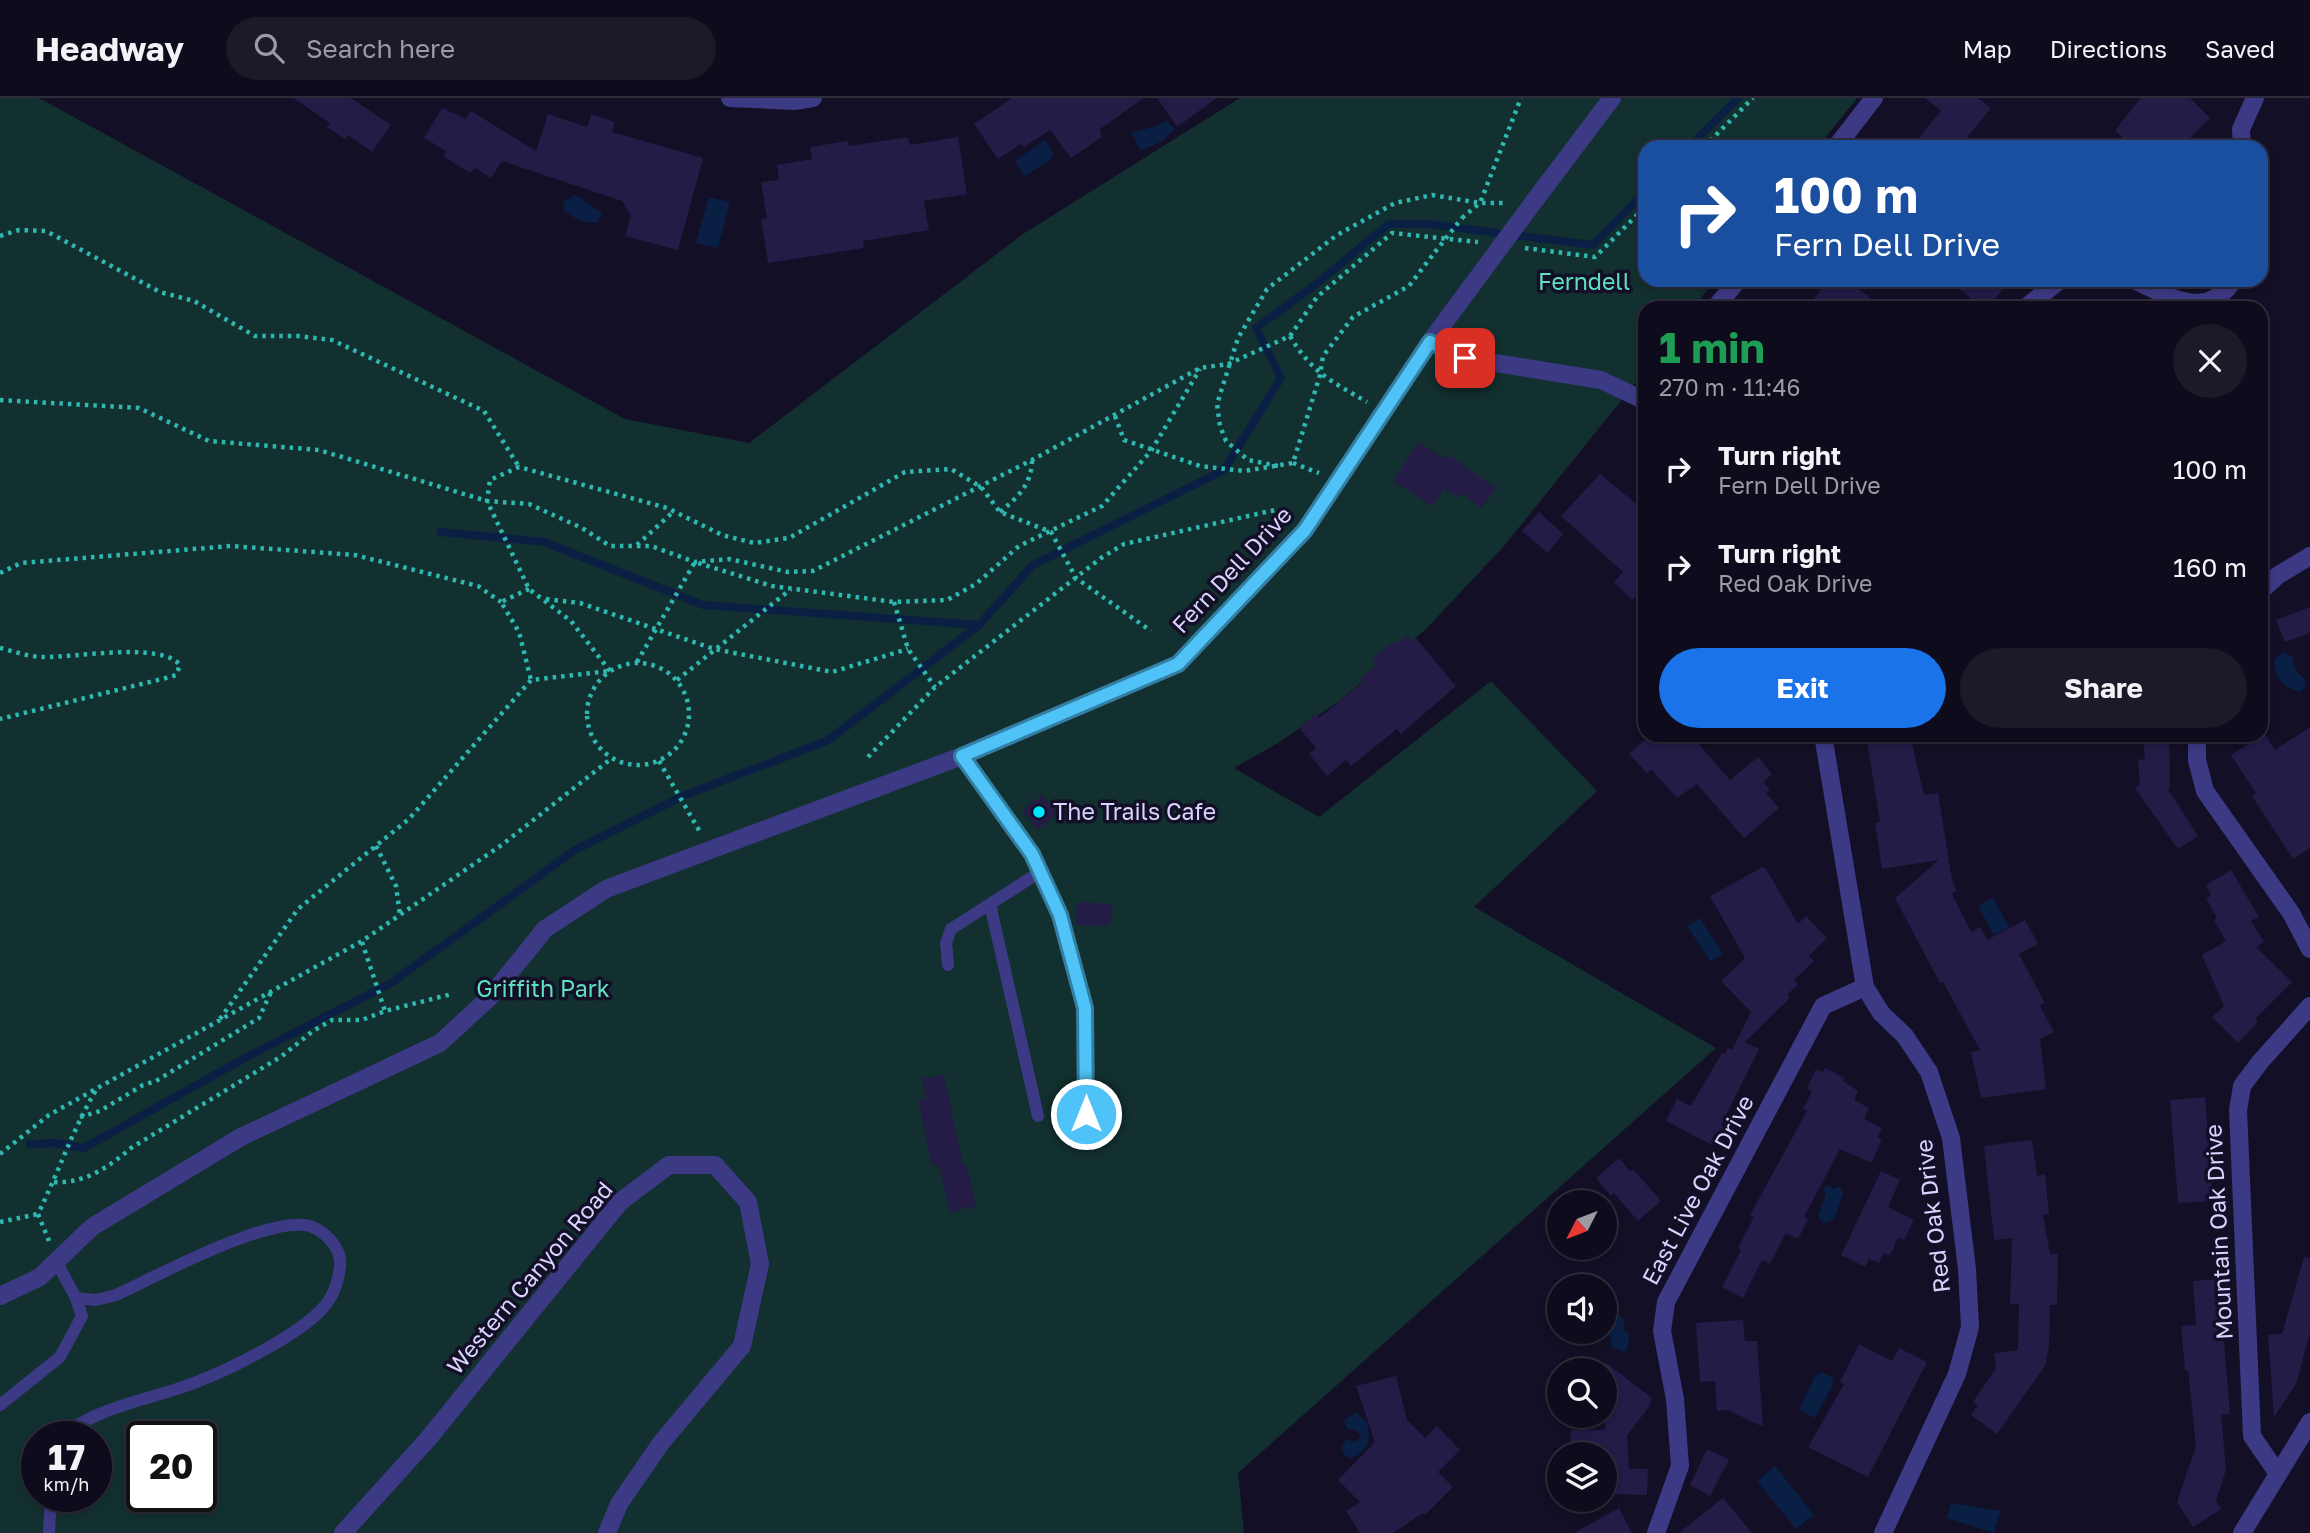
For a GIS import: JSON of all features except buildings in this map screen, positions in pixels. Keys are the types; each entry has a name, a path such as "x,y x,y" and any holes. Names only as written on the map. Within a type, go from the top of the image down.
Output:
{"street":[{"path":"730,98 794,101 813,98"},
{"name":"Fern Dell Drive","path":"57,1261 92,1227 241,1137 440,1043 490,997 545,929 606,890 962,756 1178,664 1305,530 1430,342 1612,98"},
{"path":"1841,140 1874,98"},
{"path":"2242,140 2241,129 2255,98"},
{"path":"1721,301 1732,287"},
{"path":"2034,301 2051,287"},
{"path":"2149,287 2180,301"},
{"path":"2208,301 2229,287"},
{"path":"1430,342 1465,358 1601,380 1638,395"},
{"path":"2268,584 2310,556"},
{"name":"Red Oak Drive","path":"1824,742 1865,986 1881,1013 1905,1036 1929,1072 1951,1138 1967,1269 1970,1327 1957,1374 1883,1533"},
{"path":"2197,742 2197,760 2205,791 2291,913 2310,949"},
{"name":"East Live Oak Drive","path":"1656,1533 1681,1466 1675,1399 1662,1332 1666,1301 1824,1006 1865,986"},
{"name":"Mountain Oak Drive","path":"2278,1474 2252,1436 2238,1110 2242,1086 2310,1006"},
{"name":"Western Canyon Road","path":"342,1533 428,1439 620,1202 669,1165 715,1165 748,1202 760,1264 743,1346 662,1443 619,1504 607,1533"},
{"path":"0,1296 40,1277 57,1261"},
{"path":"2242,1533 2310,1422"}],"lane":[{"path":"962,756 1009,820 1040,872 1060,915 1085,1008 1086,1140"},
{"path":"948,965 946,943 951,929 1040,872"},
{"path":"990,904 1038,1116"},
{"path":"76,1298 96,1300 116,1295 231,1241 281,1226 310,1226 331,1240 341,1258 338,1283 329,1301 314,1318 234,1364 194,1383 86,1421"},
{"path":"0,1405 60,1357 82,1316 57,1261"},
{"path":"49,1533 50,1512"}],"path":[{"path":"1293,463 1320,375 1323,356 1353,317 1409,286 1462,218 1480,203 1521,98"},
{"path":"1711,140 1753,98"},
{"path":"1278,466 1248,460 1226,441 1220,426 1217,404 1238,338 1267,289 1337,235 1395,203 1432,195 1480,203 1532,204"},
{"path":"1523,248 1595,257 1638,213"},
{"path":"0,236 19,230 46,231 160,292 194,301 255,335 332,340 484,411 519,467"},
{"path":"695,562 729,559 788,572 813,571 981,487 1200,368 1228,363 1290,336 1317,297 1392,233 1482,243"},
{"path":"1290,336 1304,360 1320,375 1383,412"},
{"path":"0,400 139,408 209,441 319,450 487,501 529,504 582,528 610,546 651,546 772,586 894,602 947,600 976,584 1019,546 1102,506 1151,451 1200,368"},
{"path":"1115,416 1124,440 1200,466 1244,471 1293,463 1322,475"},
{"path":"1000,512 1020,496 1031,476 1032,460"},
{"path":"610,671 571,621 529,589 487,501 490,480 519,467 674,511 722,535 754,543 789,538 905,472 951,469 981,487 1000,512 1051,531 1076,578 1151,631"},
{"path":"868,757 934,687 1124,544 1275,510 1305,530"},
{"path":"636,545 674,511"},
{"path":"0,573 21,563 231,546 355,555 478,586 501,602 519,632 531,680"},
{"path":"637,662 695,562"},
{"path":"677,680 792,588"},
{"path":"501,602 529,589"},
{"path":"545,599 580,603 714,649 832,672 908,649"},
{"path":"894,602 914,662 934,687"},
{"path":"0,648 40,657 128,651 171,658 180,666 176,674 170,677 0,719"},
{"path":"220,1020 298,909 409,819 531,680 610,671 637,662 652,664 677,680 689,709 688,725 673,752 659,761 643,765 628,764 612,758 599,747 590,732 587,715 590,698 598,682 610,671"},
{"path":"0,1154 49,1115 362,942 503,844 612,758"},
{"path":"659,761 687,808"},
{"path":"376,845 396,886 400,915"},
{"path":"362,942 385,1011"},
{"path":"80,1117 100,1111 229,1038 259,1018 272,991"},
{"path":"54,1182 70,1183 114,1163 131,1148 282,1056 313,1031 332,1020 362,1020 452,993"},
{"path":"57,1261 38,1214 80,1117 98,1087"},
{"path":"0,1222 38,1214"}],"green space":[{"name":"Griffith Park","path":"0,98 39,98 625,419 749,443 1023,234 1240,98 1857,98 1824,140 1638,140 1638,287 1710,287 1698,301 1638,301 1638,380 1504,546 1425,630 1338,702 1278,743 1234,768 1319,817 1491,681 1597,791 1474,907 1716,1048 1556,1190 1547,1190 1547,1198 1238,1473 1244,1533 0,1533"}],"water":[{"path":"1166,120 1175,129 1161,142 1141,150 1131,133 1160,125"},
{"path":"1045,140 1053,152 1051,159 1025,176 1015,161"},
{"path":"575,195 602,213 597,223 579,220 564,210 563,202"},
{"path":"709,197 730,202 718,248 696,243"},
{"path":"2283,652 2293,657 2295,669 2305,680 2301,692 2285,685 2278,677 2274,660"},
{"path":"1993,898 2009,927 1994,935 1978,906"},
{"path":"1700,918 1723,954 1711,962 1687,926"},
{"path":"1830,1185 1832,1189 1840,1187 1843,1193 1834,1220 1823,1223 1818,1216 1826,1194 1823,1188"},
{"path":"1617,1314 1624,1319 1624,1330 1629,1334 1628,1348 1624,1352 1612,1347 1611,1344 1617,1344"},
{"path":"1821,1372 1834,1378 1834,1383 1815,1418 1801,1411 1800,1407 1816,1374 1819,1376"},
{"path":"1356,1413 1367,1422 1369,1434 1364,1450 1349,1458 1343,1454 1341,1446 1347,1439 1356,1442 1361,1436 1356,1430 1347,1429 1344,1420"},
{"path":"1775,1466 1814,1515 1796,1529 1757,1481"},
{"path":"1951,1503 2000,1511 1994,1533 1947,1518"}],"waterway":[{"path":"1696,140 1738,98"},
{"path":"30,1144 56,1143 84,1148 243,1059 391,983 575,850 685,795 827,741 979,625 1033,565 1224,470 1281,378 1256,328 1315,285 1389,224 1428,224 1593,245 1638,199"},
{"path":"441,532 544,542 703,605 979,625"}],"place":[{"name":"The Trails Cafe","path":"1039,812"}],"route":[{"path":"1086,1114 1085,1008 1060,915 1032,854 962,756 1178,664 1305,530 1430,342 1465,358"}],"park label":[{"name":"Ferndell","path":"1584,282"}]}
